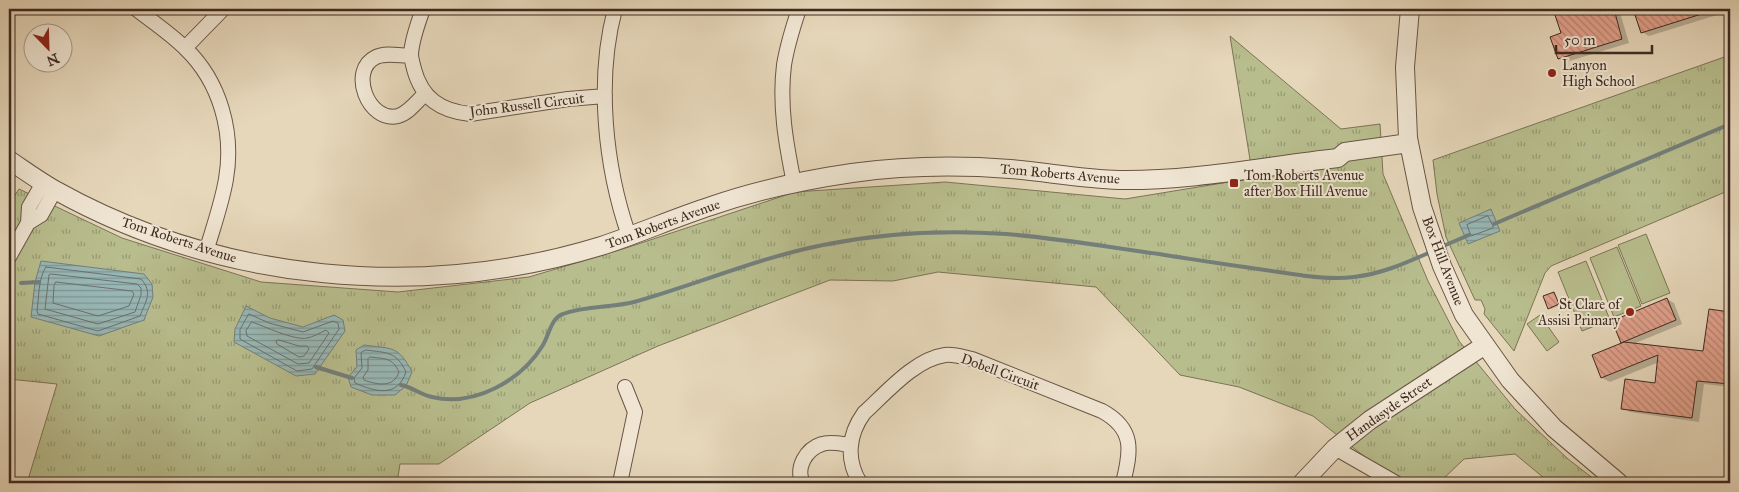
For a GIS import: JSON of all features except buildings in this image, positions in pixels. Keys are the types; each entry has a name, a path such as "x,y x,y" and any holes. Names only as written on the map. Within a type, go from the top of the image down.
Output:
{"street":[{"path":"136,9 186,48 213,87 224,116 229,155 226,180 206,252"},
{"path":"186,48 223,9"},
{"name":"John Russell Circuit","path":"423,9 411,56 417,81 425,94 439,106 454,112 470,114 568,99 605,96"},
{"name":"John Russell Circuit","path":"615,9 607,55 605,96 607,132 617,194 629,236"},
{"path":"794,183 787,148 782,97 784,64 799,9"},
{"name":"Box Hill Avenue","path":"1410,9 1405,67 1406,114 1410,149 1422,207 1442,266 1464,315 1510,380 1554,428 1618,483"},
{"path":"411,56 383,55 375,57 366,67 362,81 366,97 379,112 388,116 396,116 405,113 425,94"},
{"name":"Tom Roberts Avenue","path":"9,160 49,187 119,221 150,234 206,252 236,260 297,271 397,277 447,276 540,262 629,236 712,205 794,183 854,173 915,168 1007,168 1114,180 1158,180 1338,158 1344,152 1410,149"},
{"path":"9,257 28,223 41,215 49,187"},
{"name":"Handasyde Street","path":"1302,483 1335,448 1370,420 1485,345"},
{"name":"Dobell Circuit","path":"860,483 851,461 850,445 859,420 864,413 912,369 927,360 945,355 972,359 1113,417 1127,438 1129,458 1123,483"},
{"path":"620,483 635,412 625,387"},
{"path":"803,483 801,480 801,463 806,455 824,443 850,445"},
{"path":"1335,448 1396,483"}],"green space":[{"path":"1230,36 1341,129 1380,124 1383,174 1428,281 1459,341 1515,409 1568,459 1599,483 1550,483 1515,454 1464,459 1439,483 1398,483 1313,416 1239,387 1180,375 1096,287 938,272 893,281 830,280 658,346 530,403 439,464 400,464 397,483 27,483 57,384 9,379 9,204 19,189 122,238 261,282 398,292 529,277 626,248 795,192 945,182 1125,199 1253,178"},
{"path":"1730,55 1730,190 1551,266 1545,273 1514,351 1484,314 1485,309 1481,300 1475,300 1446,237 1437,194 1433,160"},
{"path":"1646,234 1670,293 1642,304 1618,245"},
{"path":"1617,247 1641,306 1614,317 1590,258"},
{"path":"1586,261 1610,320 1582,331 1558,272"},
{"path":"1540,315 1559,342 1547,351 1527,324"}],"water":[{"path":"1491,209 1500,231 1468,244 1459,223"},
{"path":"41,261 144,274 152,284 153,297 144,320 99,336 31,317 35,282"},
{"path":"246,306 270,318 303,327 334,315 343,320 345,331 315,374 296,376 234,342 235,329"},
{"path":"364,345 393,350 403,357 407,363 412,372 406,386 395,395 372,395 351,387 348,377 357,367 356,350"}],"waterway":[{"path":"1494,224 1730,124"},
{"path":"401,385 428,396 448,399 480,394 495,388 522,370 543,345 556,319 563,314 581,309 634,302 799,250 891,235 960,232 1006,234 1063,240 1330,278 1354,277 1375,273 1433,251"},
{"path":"1441,247 1469,235"},
{"path":"21,283 39,282"},
{"path":"316,367 352,378"}],"place":[{"name":"Lanyon High School","path":"1552,73"},
{"name":"Tom Roberts Avenue after Box Hill Avenue","path":"1234,183"},
{"name":"St Clare of Assisi Primary","path":"1630,312"}]}
